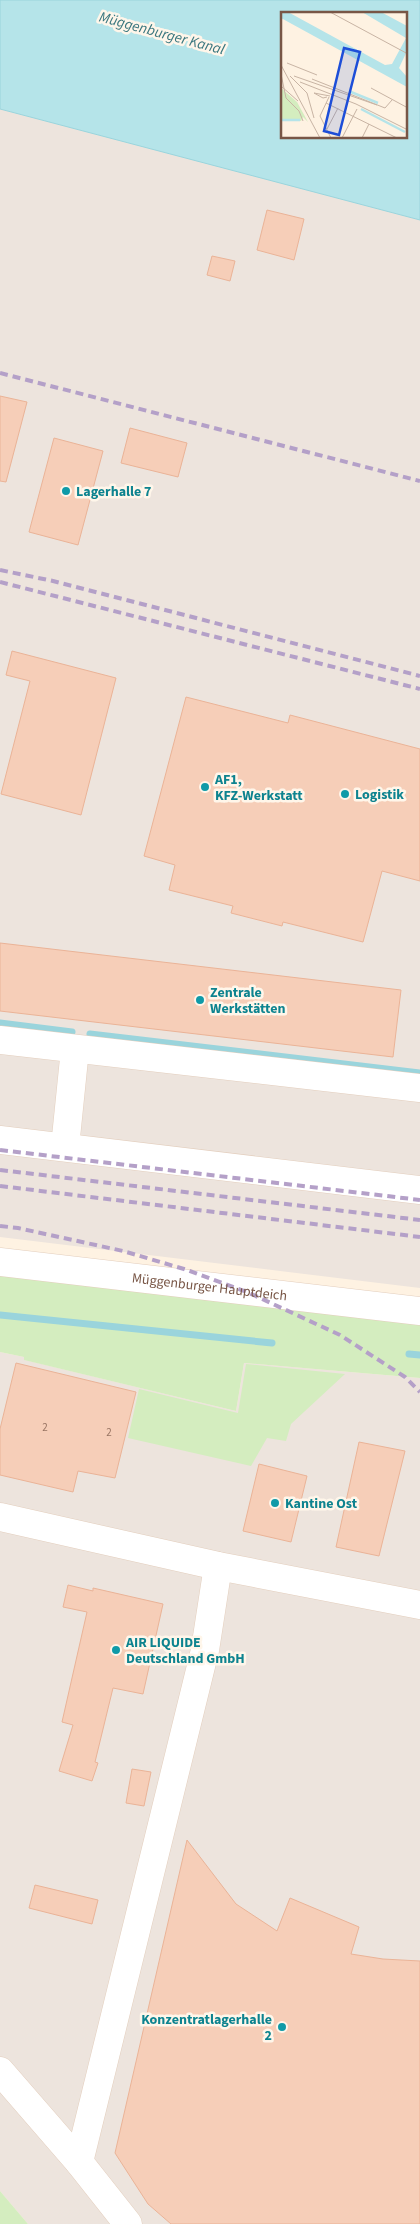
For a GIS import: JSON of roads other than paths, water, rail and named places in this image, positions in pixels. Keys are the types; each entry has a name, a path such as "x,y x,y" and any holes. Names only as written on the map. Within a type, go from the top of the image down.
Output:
{"street":[{"path":"0,1040 420,1088"},
{"path":"65,1147 74,1049"},
{"path":"0,1140 420,1190"},
{"name":"Müggenburger Hauptdeich","path":"0,1262 420,1311"},
{"path":"0,1517 218,1566 420,1605"},
{"path":"79,2162 204,1650 218,1566"},
{"path":"0,2071 79,2162 128,2224"}],"water":[{"name":"Müggenburger Kanal","path":"0,0 420,0 420,220 0,109"}],"waterway":[{"path":"0,1023 72,1032"},
{"path":"90,1034 420,1073"},
{"path":"0,1315 272,1343"},
{"path":"409,1354 420,1355"}],"railway":[{"path":"0,373 420,481"},
{"path":"0,570 53,581 420,676"},
{"path":"0,582 420,689"},
{"path":"0,1150 420,1200"},
{"path":"0,1170 420,1220"},
{"path":"0,1186 420,1237"},
{"path":"0,1226 18,1228 123,1251 184,1269 247,1292 340,1335 405,1377 420,1392"}],"place":[{"name":"Lagerhalle 7","path":"66,491"},
{"name":"AF1, KFZ-Werkstatt","path":"205,787"},
{"name":"Logistik","path":"345,794"},
{"name":"Zentrale Werkstätten","path":"200,1000"},
{"name":"Kantine Ost","path":"275,1503"},
{"name":"AIR LIQUIDE Deutschland GmbH","path":"116,1650"},
{"name":"Konzentratlagerhalle 2","path":"282,2027"}]}
